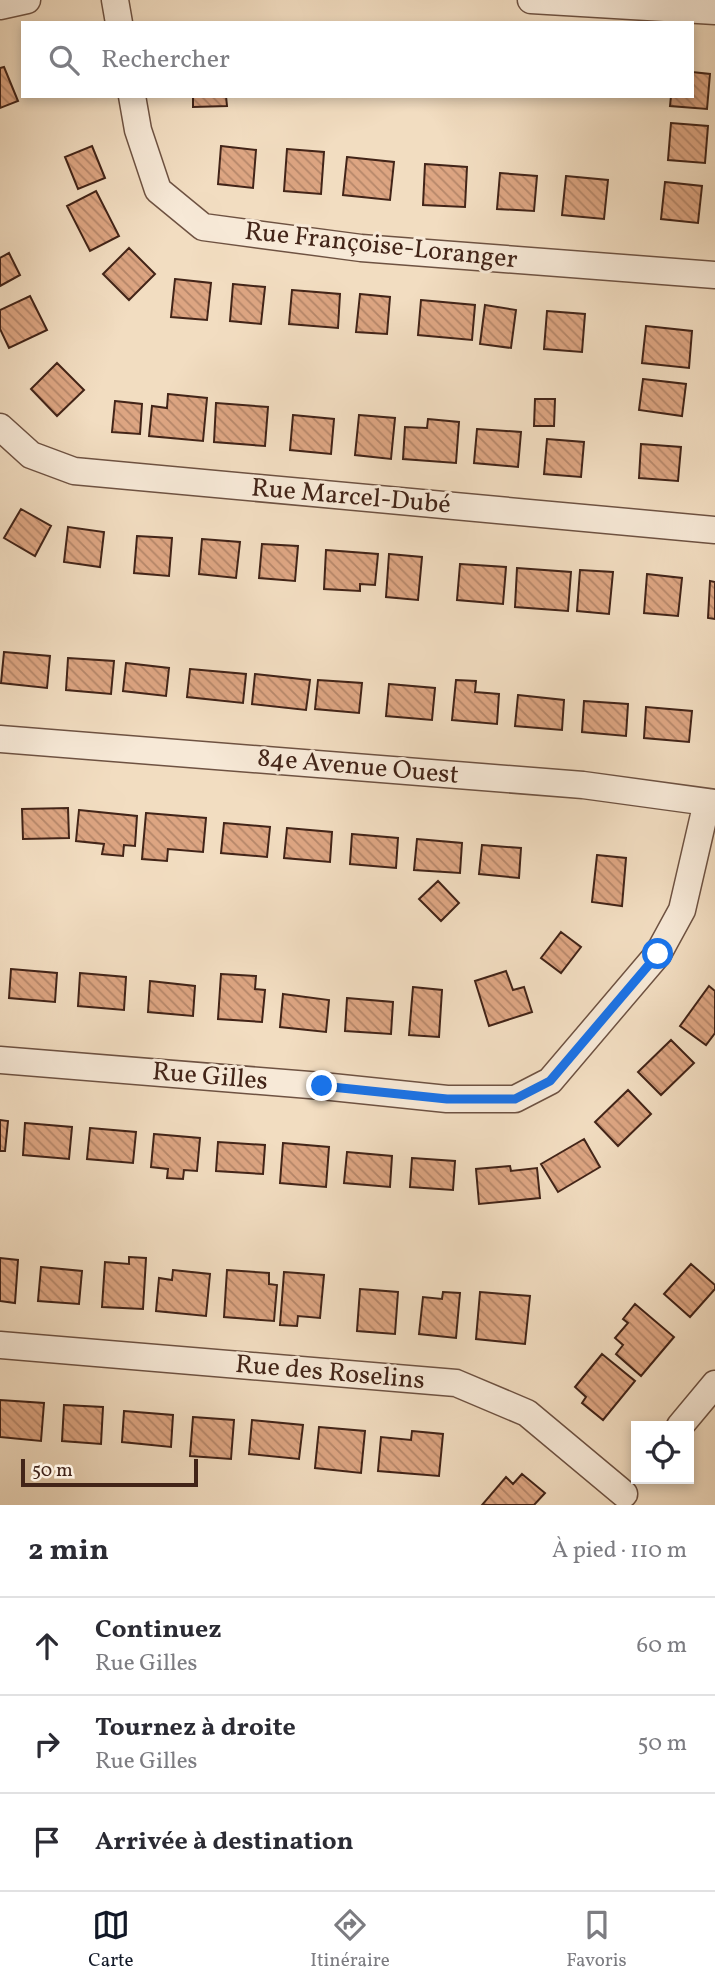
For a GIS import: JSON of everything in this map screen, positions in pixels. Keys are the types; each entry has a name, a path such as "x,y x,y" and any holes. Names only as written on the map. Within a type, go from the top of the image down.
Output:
{"street":[{"path":"0,6 27,0"},
{"path":"115,0 119,21"},
{"path":"531,0 715,11"},
{"name":"Rue Françoise-Loranger","path":"132,98 138,130 158,190 203,227 362,248 715,275"},
{"name":"Rue Marcel-Dubé","path":"0,427 31,455 74,471 715,530"},
{"name":"84e Avenue Ouest","path":"0,739 583,785 711,803"},
{"name":"Rue Gilles","path":"0,1060 447,1099 515,1099 550,1081 658,954 682,910 711,803"},
{"name":"Rue des Roselins","path":"0,1345 456,1383 527,1413 626,1493"},
{"path":"684,1421 715,1384"}],"building":[{"path":"4,67 18,101 0,108 0,68"},
{"path":"694,72 710,74 707,109 670,106 671,98 694,98"},
{"path":"193,98 226,98 227,106 193,107"},
{"path":"671,123 708,126 705,163 668,160"},
{"path":"92,146 105,178 78,189 65,157"},
{"path":"221,146 256,150 253,188 218,184"},
{"path":"287,149 324,152 321,194 284,191"},
{"path":"347,157 394,162 390,200 343,195"},
{"path":"425,164 467,167 465,207 423,205"},
{"path":"500,173 537,176 534,211 497,209"},
{"path":"566,176 608,180 604,219 562,215"},
{"path":"665,182 702,186 698,223 661,219"},
{"path":"96,191 119,236 90,251 67,206"},
{"path":"129,248 155,274 129,300 103,274"},
{"path":"9,253 20,275 0,286 0,258"},
{"path":"175,279 211,283 207,320 171,317"},
{"path":"233,284 265,287 261,324 230,321"},
{"path":"292,290 340,294 338,328 289,324"},
{"path":"360,294 390,297 387,334 356,332"},
{"path":"30,296 47,330 9,348 0,329 0,310"},
{"path":"421,300 475,305 472,340 418,335"},
{"path":"485,305 516,310 511,348 480,344"},
{"path":"547,311 585,314 582,352 544,349"},
{"path":"646,326 692,331 689,368 642,363"},
{"path":"57,363 84,390 57,416 31,389"},
{"path":"643,379 686,384 682,416 639,410"},
{"path":"168,394 207,398 203,441 149,436 152,406 167,408"},
{"path":"535,399 555,399 554,426 534,426"},
{"path":"115,401 142,404 140,434 112,432"},
{"path":"216,403 268,407 265,446 214,442"},
{"path":"293,415 334,419 331,454 290,450"},
{"path":"359,415 395,418 391,459 355,455"},
{"path":"428,419 459,422 456,463 403,459 405,427 427,428"},
{"path":"477,429 521,432 518,467 474,463"},
{"path":"547,439 584,442 581,477 544,474"},
{"path":"641,444 681,447 678,481 639,478"},
{"path":"21,509 51,526 35,556 4,538"},
{"path":"68,527 104,532 100,567 64,562"},
{"path":"137,536 172,538 169,576 134,573"},
{"path":"202,539 240,542 236,578 199,574"},
{"path":"262,544 298,546 295,581 259,578"},
{"path":"326,550 378,554 375,585 360,584 360,591 324,589"},
{"path":"389,554 422,557 418,600 386,597"},
{"path":"460,564 506,567 503,604 457,600"},
{"path":"517,568 571,572 568,611 515,607"},
{"path":"580,570 613,572 609,614 577,611"},
{"path":"647,574 682,578 678,616 644,613"},
{"path":"710,581 715,582 715,619 708,618"},
{"path":"4,652 50,656 47,688 1,683"},
{"path":"68,658 114,661 111,694 66,690"},
{"path":"126,663 169,668 166,696 123,691"},
{"path":"190,669 246,674 243,703 187,697"},
{"path":"255,674 310,680 306,710 252,704"},
{"path":"318,680 362,683 359,713 315,709"},
{"path":"456,680 476,681 475,692 499,694 497,724 452,720"},
{"path":"389,684 435,688 432,720 386,716"},
{"path":"518,695 564,700 562,730 515,726"},
{"path":"584,701 628,704 626,736 582,732"},
{"path":"646,707 692,711 689,742 644,738"},
{"path":"68,808 69,838 23,839 22,809"},
{"path":"79,810 137,816 135,846 124,845 123,856 102,854 104,844 76,841"},
{"path":"146,813 206,818 203,852 168,849 167,861 142,859"},
{"path":"224,823 270,827 267,857 221,853"},
{"path":"287,828 332,832 330,862 284,858"},
{"path":"352,834 398,838 396,868 350,864"},
{"path":"417,839 462,843 460,873 414,870"},
{"path":"482,845 521,848 519,878 479,874"},
{"path":"597,855 626,858 622,906 592,902"},
{"path":"438,881 459,903 441,921 419,899"},
{"path":"561,932 581,947 561,973 541,958"},
{"path":"11,969 57,973 55,1002 9,998"},
{"path":"506,971 513,990 524,987 532,1012 489,1026 475,981"},
{"path":"80,973 126,977 124,1010 78,1006"},
{"path":"221,974 256,976 255,989 265,990 262,1022 218,1019"},
{"path":"150,981 195,986 193,1016 148,1012"},
{"path":"709,986 715,991 715,1033 706,1045 680,1026"},
{"path":"413,987 442,990 439,1037 409,1035"},
{"path":"283,994 329,1000 326,1032 280,1027"},
{"path":"347,998 393,1002 391,1034 345,1031"},
{"path":"671,1040 694,1063 661,1095 638,1072"},
{"path":"628,1090 651,1114 618,1146 595,1122"},
{"path":"0,1120 8,1121 5,1151 0,1151"},
{"path":"25,1123 72,1127 69,1159 23,1155"},
{"path":"90,1128 136,1132 133,1163 87,1159"},
{"path":"154,1134 200,1138 197,1171 184,1170 183,1179 167,1178 168,1169 151,1167"},
{"path":"584,1139 600,1167 558,1192 541,1164"},
{"path":"218,1142 265,1145 263,1174 216,1171"},
{"path":"283,1143 329,1147 326,1187 280,1183"},
{"path":"347,1152 392,1156 390,1187 344,1183"},
{"path":"412,1158 455,1161 453,1190 410,1187"},
{"path":"510,1166 511,1171 537,1168 540,1198 479,1204 476,1169"},
{"path":"129,1257 146,1258 143,1309 102,1307 105,1262 129,1264"},
{"path":"0,1258 18,1260 15,1303 0,1301"},
{"path":"691,1264 715,1285 715,1289 690,1317 664,1294"},
{"path":"41,1267 82,1271 79,1304 38,1301"},
{"path":"173,1270 210,1274 206,1316 156,1311 159,1278 172,1280"},
{"path":"227,1270 269,1273 269,1284 277,1285 274,1321 224,1317"},
{"path":"284,1272 324,1275 320,1318 298,1316 297,1326 280,1325"},
{"path":"360,1289 398,1292 395,1334 357,1331"},
{"path":"443,1292 460,1293 456,1338 419,1334 423,1297 442,1299"},
{"path":"480,1292 530,1296 525,1344 476,1339"},
{"path":"635,1304 674,1337 641,1376 616,1354 623,1345 615,1338 628,1323 623,1319"},
{"path":"602,1354 635,1381 603,1420 582,1403 586,1397 575,1387"},
{"path":"0,1400 44,1403 41,1441 0,1437"},
{"path":"64,1405 103,1407 101,1444 62,1441"},
{"path":"124,1411 173,1415 171,1447 122,1442"},
{"path":"193,1417 234,1420 231,1459 190,1456"},
{"path":"252,1420 303,1425 299,1459 249,1454"},
{"path":"319,1427 365,1431 361,1473 315,1468"},
{"path":"412,1431 443,1434 439,1476 378,1471 381,1437 411,1440"},
{"path":"522,1474 545,1493 534,1505 482,1505 506,1477 513,1484"}],"route":[{"path":"322,1086 447,1099 515,1099 550,1081 658,954"}]}
